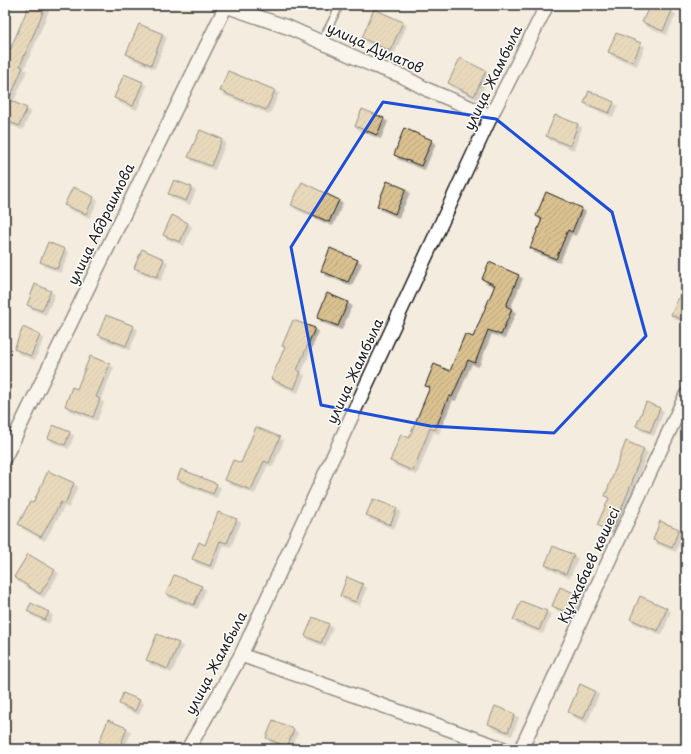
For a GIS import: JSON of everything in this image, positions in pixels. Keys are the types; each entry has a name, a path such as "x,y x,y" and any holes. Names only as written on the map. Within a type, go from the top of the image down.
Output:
{"street":[{"name":"улица Дулатов","path":"224,5 290,28 372,65 402,76 428,90 491,116"},
{"name":"улица Абдраимова","path":"5,457 224,5"},
{"name":"улица Жамбыла","path":"188,749 241,655 491,116 547,5"},
{"name":"Құлжабаев көшесі","path":"520,749 686,395"},
{"path":"241,655 504,749"}],"lane":[{"path":"321,42 340,5"}],"highlighted area":[{"path":"383,102 496,119 612,212 646,336 554,433 430,426 321,405 291,247"}],"building":[{"path":"29,5 46,5 20,66 23,67 9,100 27,108 19,126 5,120 5,62"},
{"path":"650,5 658,5 672,11 663,31 642,22"},
{"path":"374,9 403,22 390,51 362,38"},
{"path":"139,24 163,34 151,65 126,54"},
{"path":"616,33 641,43 633,62 608,52"},
{"path":"460,58 486,71 474,96 448,83"},
{"path":"228,71 275,90 266,110 220,91"},
{"path":"124,74 143,82 133,106 114,98"},
{"path":"589,91 614,102 609,113 584,103"},
{"path":"362,109 384,118 377,135 355,126"},
{"path":"555,115 578,124 570,146 546,136"},
{"path":"404,128 432,140 421,166 394,155"},
{"path":"200,130 222,139 211,166 188,157"},
{"path":"174,180 192,187 186,201 168,194"},
{"path":"387,181 406,189 395,214 377,206"},
{"path":"302,182 339,200 329,222 291,205"},
{"path":"73,187 94,197 86,214 64,205"},
{"path":"546,192 582,208 572,232 568,230 556,259 530,248 542,219 536,216"},
{"path":"172,215 188,223 180,242 163,235"},
{"path":"48,242 65,249 57,269 40,262"},
{"path":"330,248 358,260 348,282 321,271"},
{"path":"142,249 164,259 157,277 134,268"},
{"path":"489,262 519,275 506,306 512,309 501,335 488,330 475,363 468,360 452,397 449,396 435,430 430,428 413,471 390,461 401,434 409,438 430,387 425,386 434,364 450,371 465,334 473,337 495,285 482,279"},
{"path":"686,281 686,321 671,315"},
{"path":"35,284 51,291 42,311 27,305"},
{"path":"327,293 348,302 338,326 317,318"},
{"path":"106,315 134,326 126,346 98,335"},
{"path":"293,320 315,328 297,370 301,372 294,389 271,379 285,347 282,346"},
{"path":"23,327 40,335 31,356 14,349"},
{"path":"90,356 110,364 96,397 100,399 93,417 65,406 72,387 77,389"},
{"path":"646,402 660,408 650,432 636,426"},
{"path":"53,425 70,432 65,445 48,438"},
{"path":"256,427 280,437 269,463 264,461 251,490 225,480 233,460 241,463"},
{"path":"626,441 644,449 612,532 597,525 609,498 605,496"},
{"path":"181,469 217,484 213,494 177,479"},
{"path":"48,471 74,483 65,504 61,502 41,537 18,524 30,502 33,503"},
{"path":"373,499 397,508 390,525 366,515"},
{"path":"218,512 237,519 227,543 220,541 210,566 192,559 199,542 205,545"},
{"path":"660,521 679,529 672,548 653,540"},
{"path":"553,546 574,555 566,574 545,565"},
{"path":"28,554 55,570 40,594 14,577"},
{"path":"174,575 202,586 194,605 166,594"},
{"path":"347,577 363,584 356,602 340,596"},
{"path":"560,587 579,595 571,614 552,606"},
{"path":"640,596 667,608 658,631 630,619"},
{"path":"521,601 547,611 539,630 513,620"},
{"path":"31,603 49,612 45,620 27,611"},
{"path":"313,617 329,624 321,643 305,636"},
{"path":"157,634 179,643 168,669 146,660"},
{"path":"580,684 595,691 583,719 568,712"},
{"path":"123,693 140,700 135,711 119,704"},
{"path":"495,706 515,714 508,732 488,724"},
{"path":"108,720 127,728 119,749 99,742"},
{"path":"273,720 294,729 287,747 266,738"}]}
